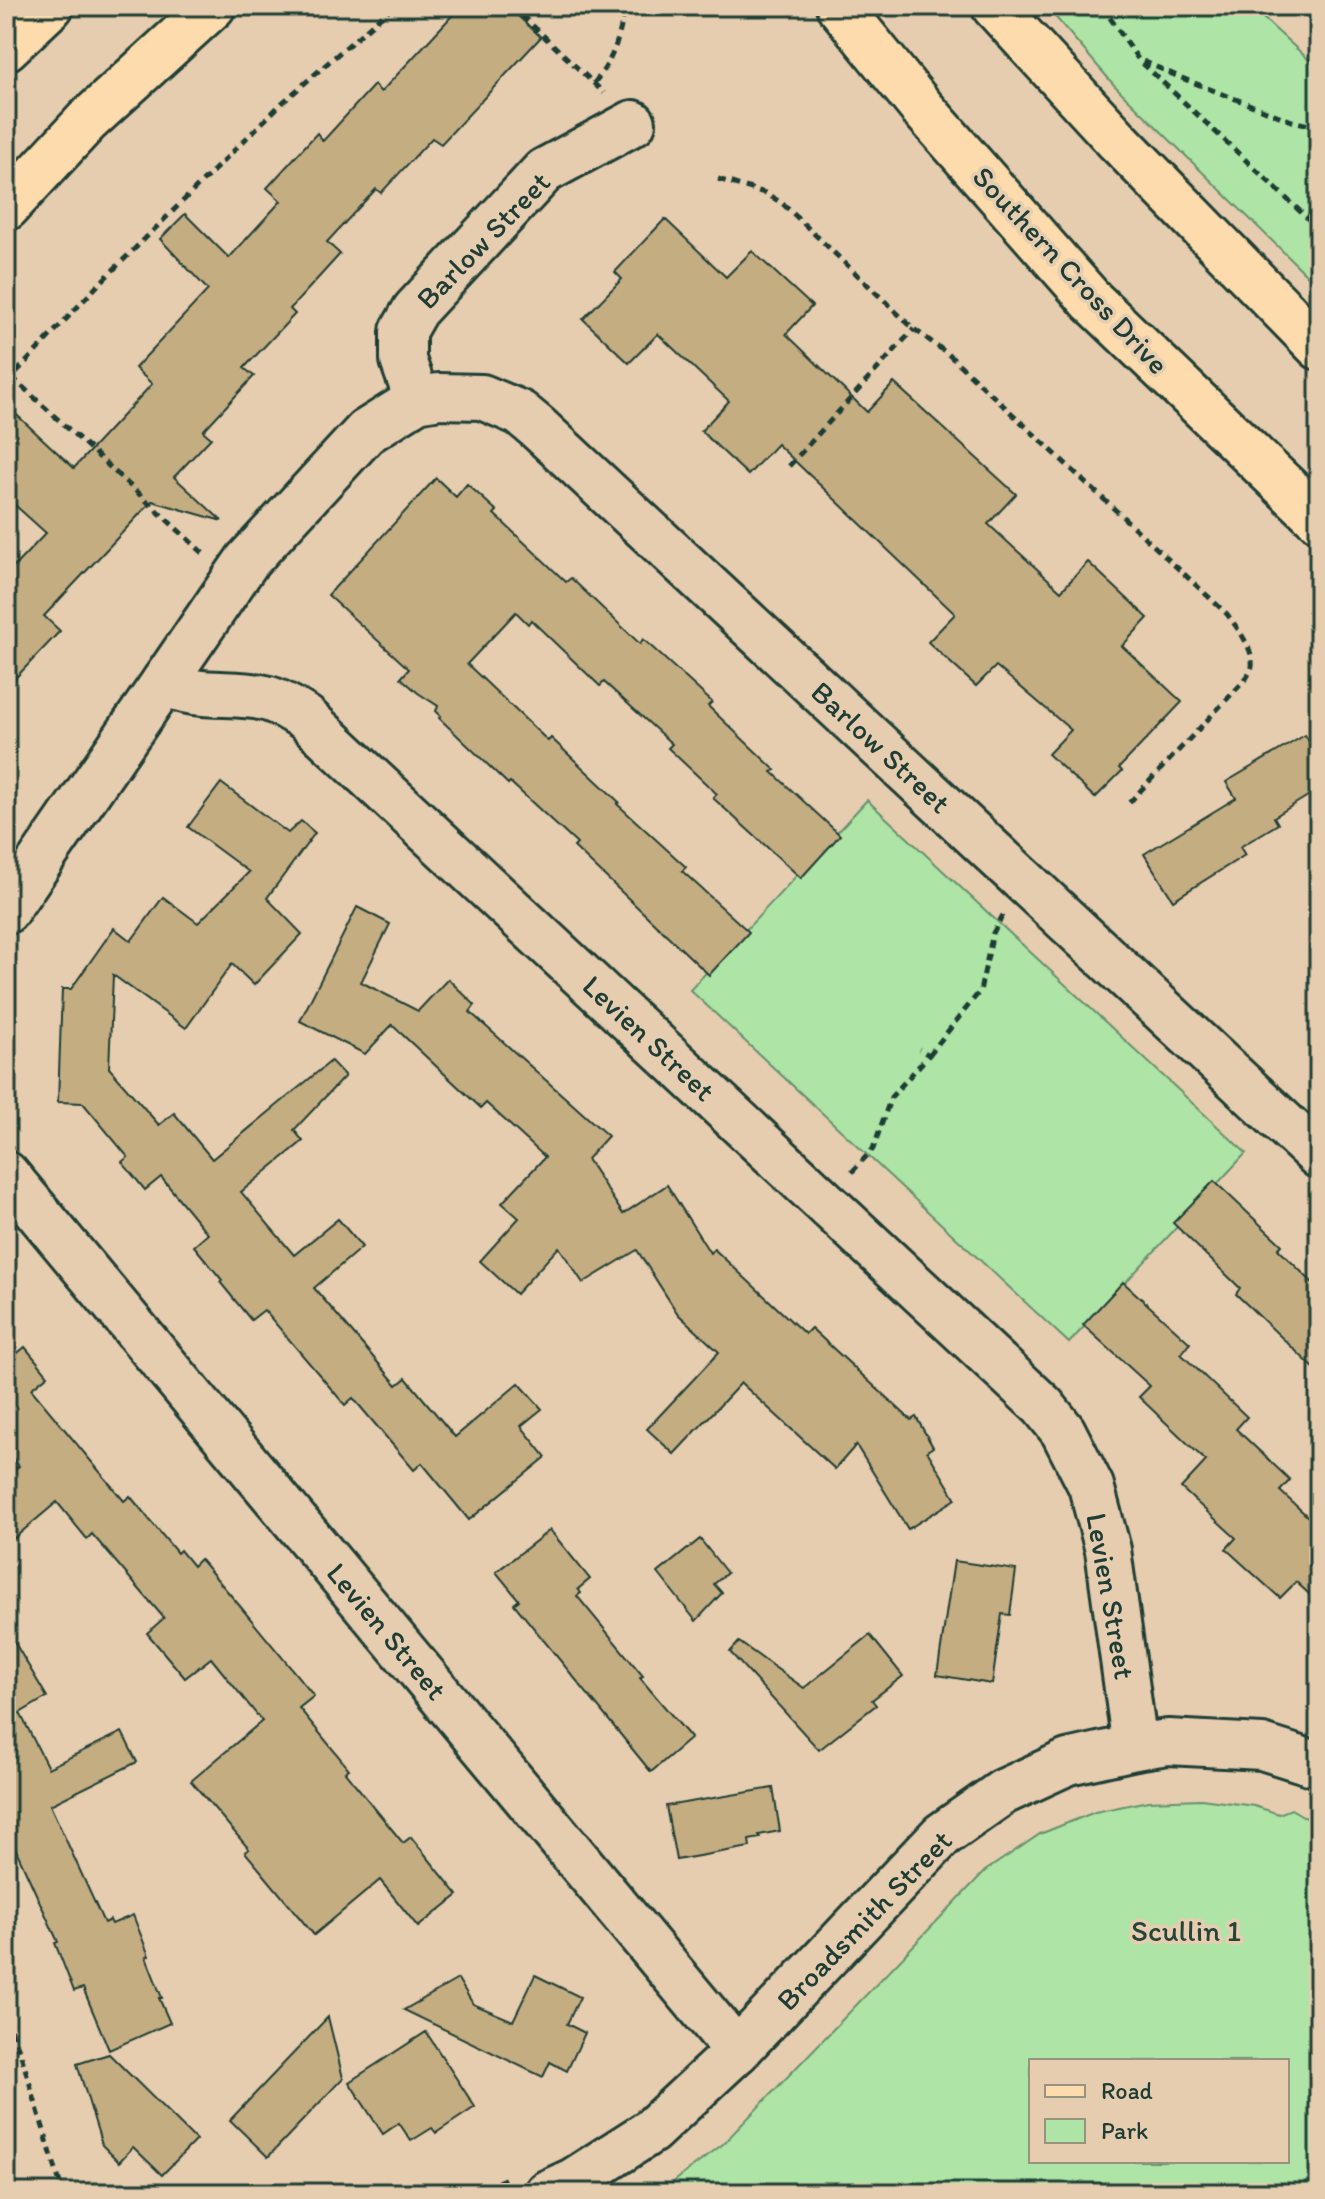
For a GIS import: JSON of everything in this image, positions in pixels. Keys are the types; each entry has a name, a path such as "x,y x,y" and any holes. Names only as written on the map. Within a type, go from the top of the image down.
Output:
{"main road":[{"path":"6,48 51,6"},
{"path":"6,208 87,121 213,6"},
{"name":"Southern Cross Drive","path":"839,6 922,108 1092,301 1319,519"},
{"path":"998,10 1118,141 1319,347"}],"street":[{"name":"Barlow Street","path":"417,400 403,360 403,331 415,310 544,171 633,123"},
{"name":"Barlow Street","path":"164,682 247,561 366,432 417,400 439,396 482,397 529,420 1319,1156"},
{"path":"6,911 164,682"},
{"name":"Levien Street","path":"164,682 198,694 267,698 306,718 1043,1406 1063,1431 1091,1486 1108,1550 1135,1747"},
{"name":"Levien Street","path":"6,1174 737,2051"},
{"name":"Broadsmith Street","path":"547,2193 573,2181 651,2131 737,2051 942,1835 1003,1792 1068,1762 1168,1742 1262,1747 1319,1765"}],"path":[{"path":"6,383 98,285 282,103 393,6"},
{"path":"512,6 633,123"},
{"path":"594,83 608,66 625,6"},
{"path":"1102,6 1138,59 1319,229"},
{"path":"1138,59 1292,121 1319,127"},
{"path":"718,179 765,193 782,203 914,329 948,354 1227,614 1244,638 1252,667 1246,679 1126,806"},
{"path":"789,466 914,329"},
{"path":"12,377 215,564 235,578"},
{"path":"824,1202 873,1149 891,1097 980,991 993,933 1010,902 1028,884"},
{"path":"919,1049 929,1055"},
{"path":"6,2016 63,2193"}],"green space":[{"path":"1046,6 1250,6 1319,69 1319,287 1114,85"},
{"path":"867,800 1246,1153 1069,1343 690,990"},
{"name":"Scullin 1","path":"1319,1778 1319,2193 659,2193 723,2144 985,1871 1040,1834 1095,1812 1148,1801 1201,1799 1254,1806 1279,1814 1291,1809 1308,1819 1318,1805 1316,1780"}],"building":[{"path":"461,6 507,6 541,37 441,144 432,138 381,193 376,189 327,242 340,254 290,309 295,314 244,368 254,376 203,431 211,438 174,477 222,521 152,501 44,616 60,631 6,688 6,575 46,533 6,497 6,405 74,468 152,384 135,368 208,290 160,239 185,214 229,258 281,201 267,188 317,133 323,141 374,85 381,92"},
{"path":"665,219 726,277 752,251 812,306 786,334 867,412 894,383 1016,494 988,524 1061,591 1088,562 1148,618 1122,646 1182,702 1095,798 1048,754 1071,730 996,666 976,686 928,642 955,614 777,444 748,475 701,431 729,401 658,334 629,363 583,319 622,279 615,272"},
{"path":"436,478 456,497 467,484 566,582 571,578 640,644 643,639 712,702 708,706 775,770 772,772 840,835 801,878 713,798 717,794 668,748 672,744 604,682 600,686 531,620 528,624 516,612 467,664 548,741 551,738 619,802 617,804 686,867 682,871 749,932 709,975 574,847 577,844 439,718 441,716 436,711 438,706 401,678 409,669 328,595"},
{"path":"1305,735 1319,757 1319,789 1274,817 1278,824 1240,847 1245,855 1173,900 1144,854 1236,798 1226,782"},
{"path":"221,783 288,833 301,821 315,833 267,898 302,934 254,985 232,964 186,1028 113,975 109,1068 159,1125 174,1113 212,1159 331,1061 345,1076 294,1130 303,1141 241,1192 294,1255 338,1219 362,1247 314,1288 397,1385 406,1378 455,1437 519,1383 542,1409 521,1426 546,1457 469,1520 422,1463 414,1470 353,1398 345,1405 264,1310 251,1320 194,1246 208,1234 161,1177 145,1190 122,1162 128,1157 83,1103 58,1102 62,989 71,989 114,928 131,941 163,897 198,923 249,872 188,827"},
{"path":"357,907 390,924 361,982 418,1011 448,979 475,1005 470,1012 608,1136 587,1159 623,1214 667,1185 710,1253 714,1249 805,1334 811,1328 911,1420 916,1417 933,1447 927,1451 956,1499 908,1529 856,1445 835,1469 741,1383 674,1454 647,1429 719,1352 678,1314 637,1250 583,1283 559,1247 516,1294 480,1261 519,1218 502,1203 545,1157 486,1103 481,1108 392,1025 365,1054 300,1021"},
{"path":"1214,1181 1282,1245 1278,1249 1319,1289 1319,1373 1236,1294 1240,1288 1173,1223"},
{"path":"1123,1282 1190,1343 1181,1354 1247,1417 1236,1429 1290,1480 1280,1491 1319,1527 1319,1603 1296,1582 1280,1598 1226,1549 1236,1538 1181,1488 1206,1461 1139,1397 1150,1386 1083,1325"},
{"path":"25,1347 48,1375 31,1389 124,1501 130,1496 177,1553 180,1550 193,1566 200,1559 239,1605 314,1696 299,1708 349,1769 345,1772 403,1843 411,1837 458,1895 418,1927 380,1880 314,1935 245,1852 249,1849 191,1781 262,1721 211,1658 185,1678 147,1633 164,1618 92,1534 87,1539 57,1502 6,1545 6,1476 19,1466 6,1450 6,1359 8,1361"},
{"path":"550,1530 590,1579 578,1589 581,1593 577,1596 691,1738 651,1772 514,1604 519,1600 496,1572"},
{"path":"700,1539 727,1573 714,1584 722,1593 696,1621 658,1573"},
{"path":"954,1561 1016,1570 1010,1615 1002,1614 992,1684 937,1675"},
{"path":"6,1628 47,1697 20,1713 48,1768 122,1732 137,1762 50,1805 104,1923 110,1920 112,1924 133,1915 170,2023 109,2050 83,1988 74,1991 55,1943 58,1942 6,1828"},
{"path":"870,1635 903,1676 872,1700 876,1705 819,1750 730,1652 739,1642 804,1688"},
{"path":"773,1788 780,1831 749,1840 750,1847 676,1860 666,1806"},
{"path":"535,1975 580,1997 567,2024 585,2033 567,2071 550,2062 543,2077 404,2010 458,1979 473,2004 513,2021"},
{"path":"328,2017 343,2078 268,2157 230,2120"},
{"path":"426,2032 475,2107 436,2133 432,2128 411,2141 399,2123 383,2134 349,2082"},
{"path":"109,2054 196,2140 162,2175 133,2147 119,2162 102,2145 77,2064"}]}
